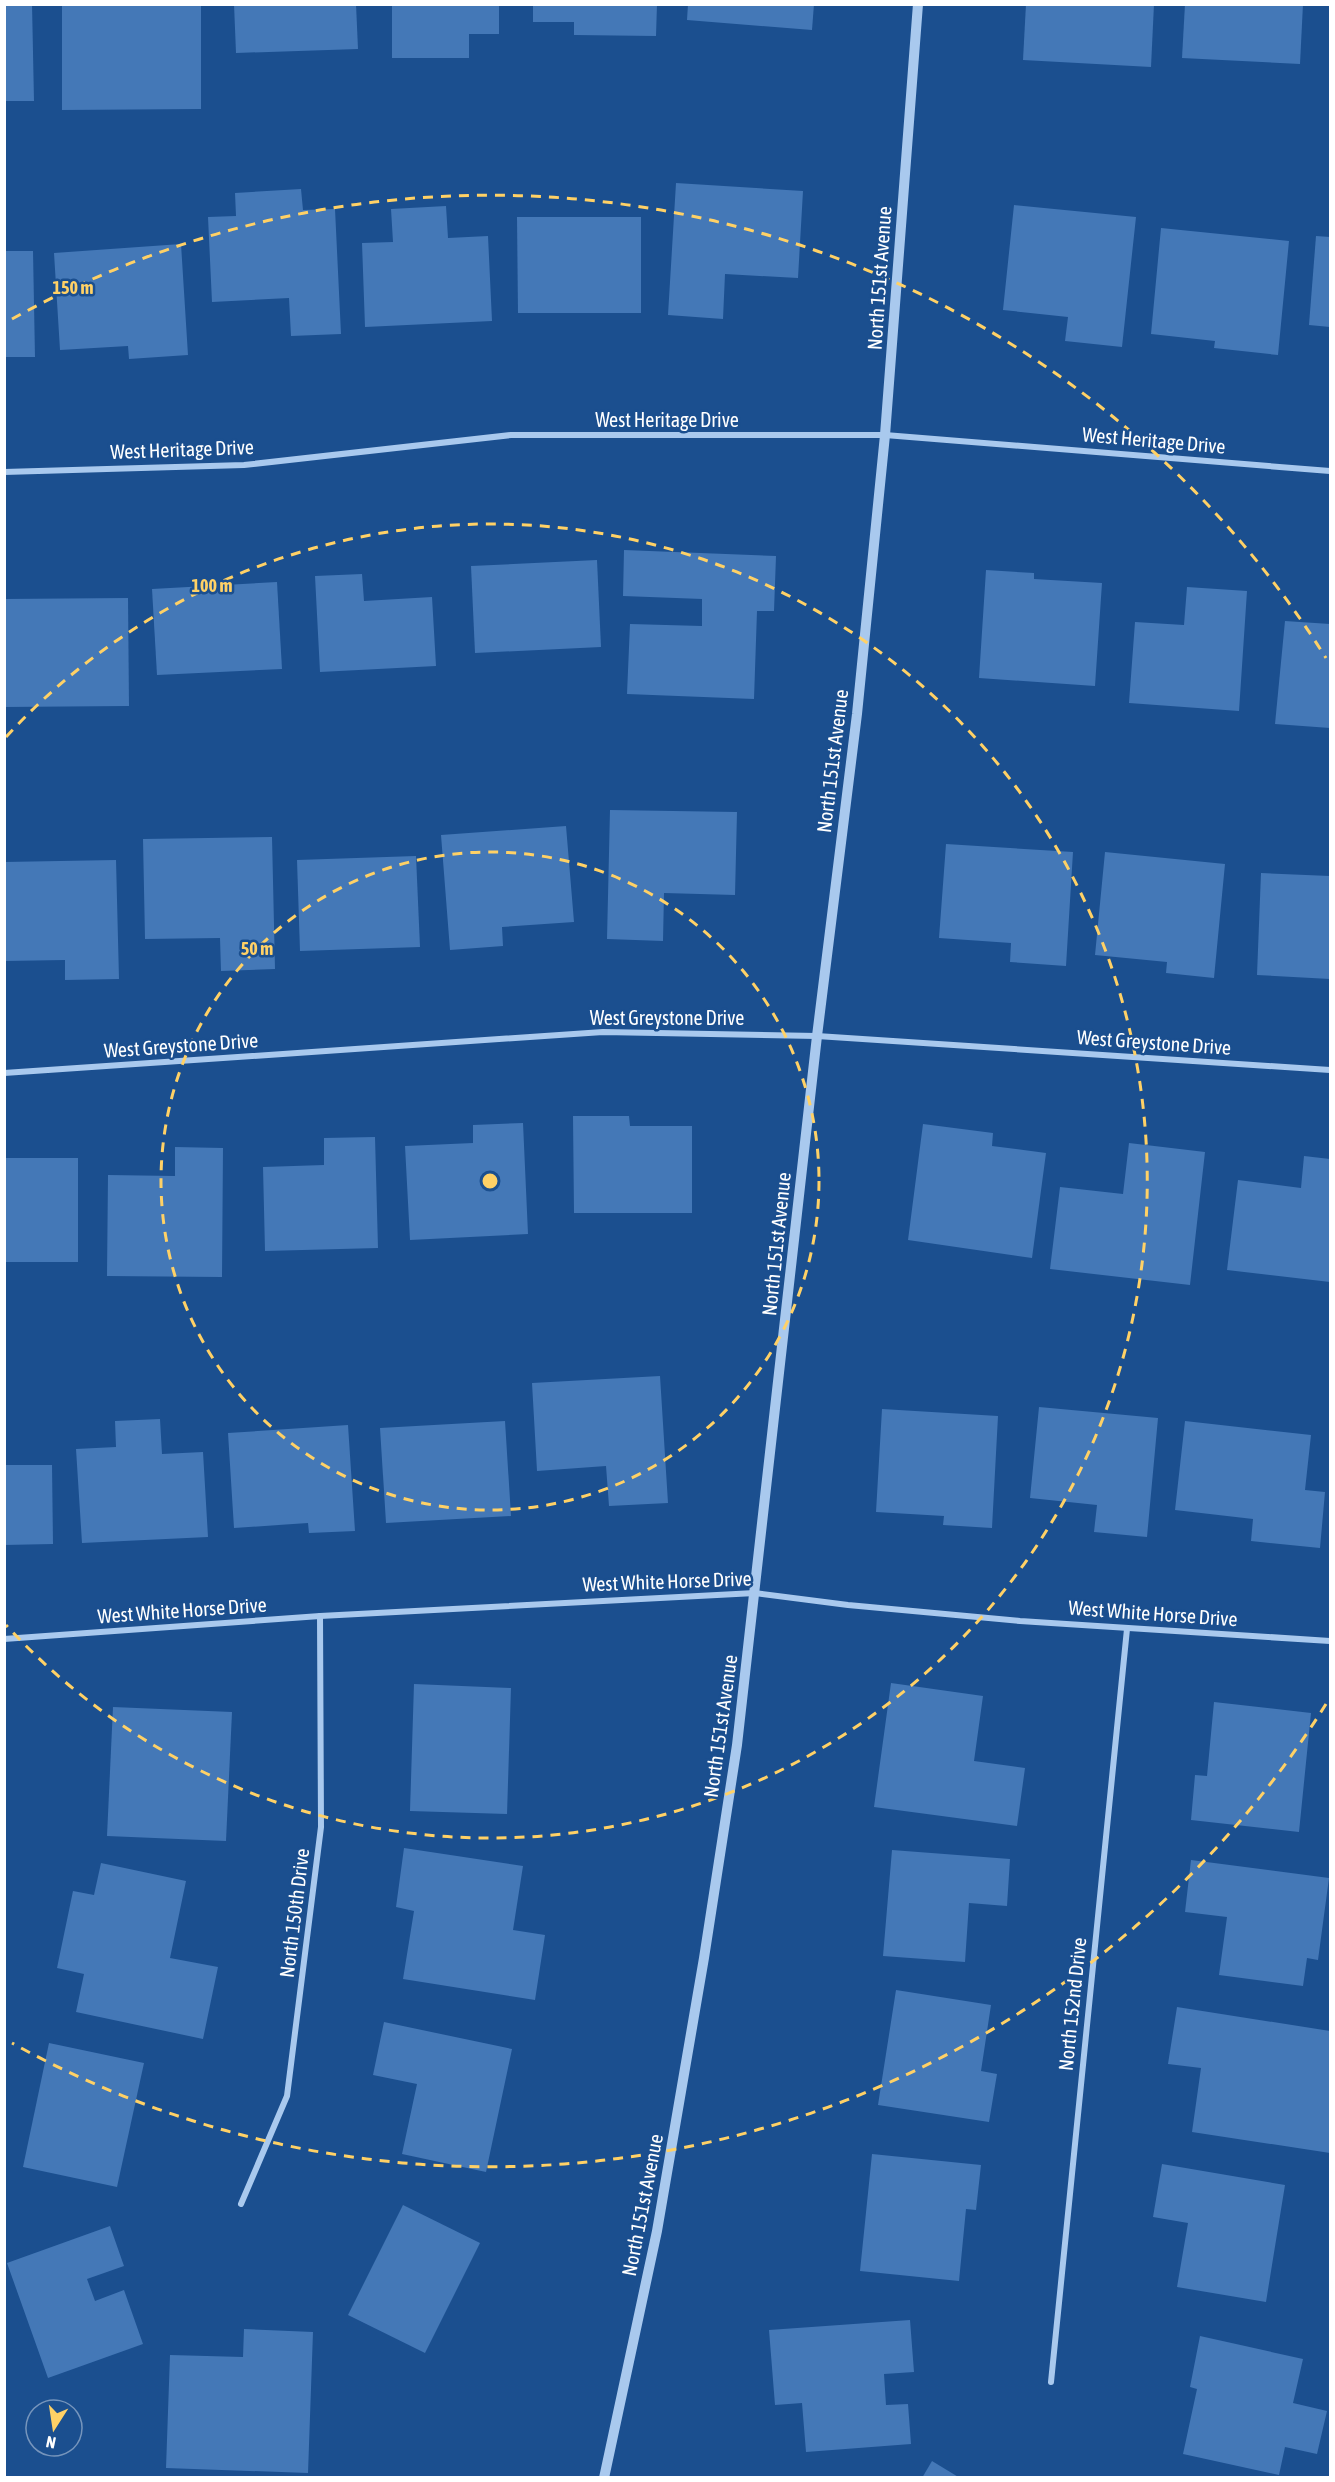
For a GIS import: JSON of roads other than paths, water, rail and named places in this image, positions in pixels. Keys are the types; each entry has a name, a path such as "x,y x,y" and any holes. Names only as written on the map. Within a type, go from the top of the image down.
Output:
{"street":[{"name":"North 151st Avenue","path":"604,2478 657,2230 702,1970 737,1745 817,1036 857,714 885,435 918,4"},
{"name":"West Heritage Drive","path":"4,472 244,465 511,435 885,435 1330,471"},
{"name":"West Greystone Drive","path":"4,1072 603,1032 817,1036 1330,1070"},
{"name":"West White Horse Drive","path":"4,1639 320,1616 755,1593 848,1605 1127,1629 1330,1641"},
{"name":"North 150th Drive","path":"242,2204 287,2096 321,1827 320,1616"},
{"name":"North 152nd Drive","path":"1051,2382 1127,1629"}]}
